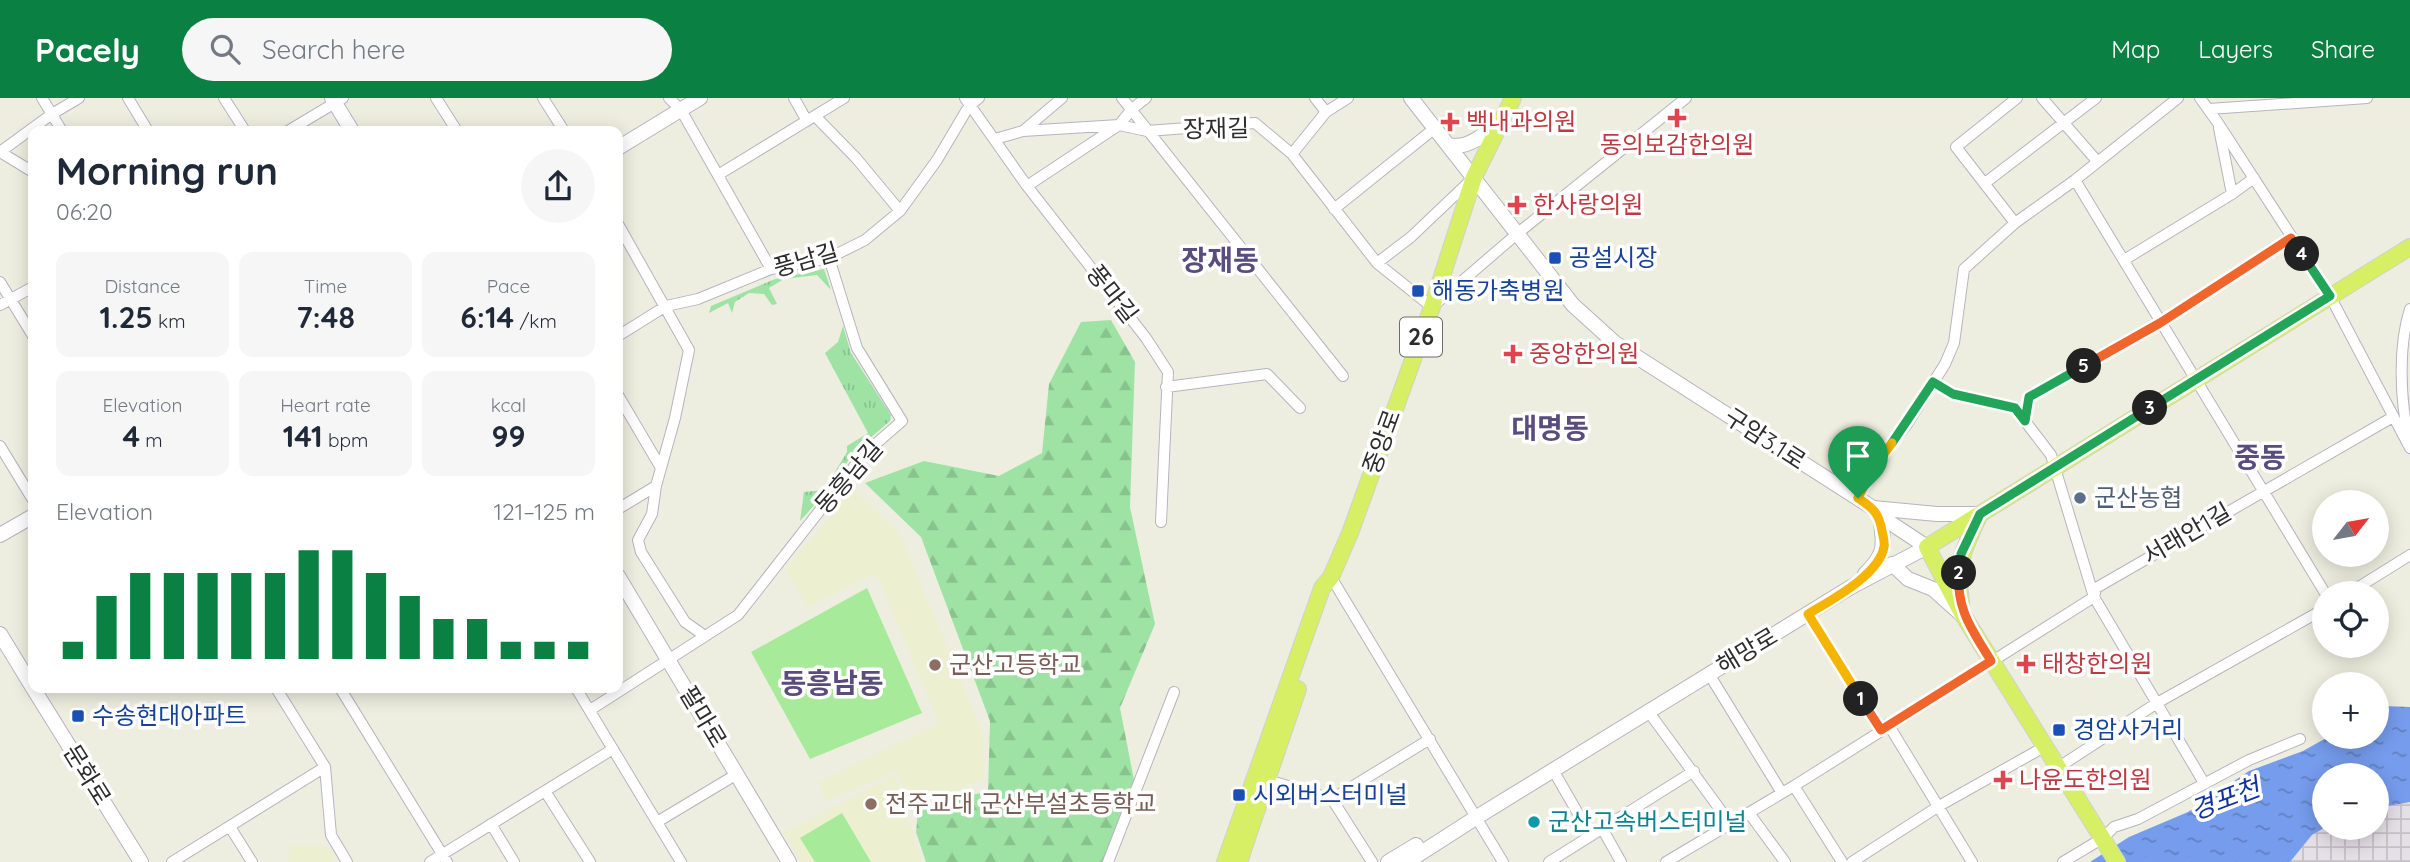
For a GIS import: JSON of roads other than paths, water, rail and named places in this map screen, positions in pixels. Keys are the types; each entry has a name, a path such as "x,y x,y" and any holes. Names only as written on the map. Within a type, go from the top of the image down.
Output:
{"main road":[{"name":"중앙로","path":"1239,862 1262,778 1322,588 1331,576 1350,533 1432,307 1474,177 1513,98"},
{"name":"해망로","path":"1927,547 2410,247"},
{"path":"1963,615 1958,584 1961,554 1980,514"},
{"name":"구암3.1로","path":"1927,547 1963,615 2117,862"},
{"name":"중앙로","path":"1225,862 1262,778"}],"street":[{"path":"42,98 59,126"},
{"path":"36,126 79,98"},
{"path":"128,98 145,126"},
{"path":"224,98 242,126"},
{"path":"436,98 454,126"},
{"path":"543,98 561,126"},
{"path":"669,98 681,110 771,269"},
{"path":"623,145 700,98"},
{"path":"794,98 811,118 856,158 900,211"},
{"path":"718,175 844,98"},
{"name":"풍남길","path":"623,333 666,306 698,299 771,269 829,258 865,240 900,211 937,160 967,102 979,98"},
{"path":"1023,131 1062,98"},
{"path":"1122,98 1343,376"},
{"path":"1027,186 1119,125 1132,109 1146,98"},
{"path":"1315,98 1326,112"},
{"path":"1292,154 1326,112 1348,98"},
{"name":"구암3.1로","path":"1411,98 1573,305 1615,343 1858,498 1927,547"},
{"path":"1518,233 1686,98"},
{"path":"2015,223 1956,147 2017,98"},
{"path":"2042,98 2096,161"},
{"path":"1985,183 2096,98"},
{"path":"1858,498 1873,468 1907,424 1945,364 1954,343 1964,269 2015,223 2075,180 2178,98"},
{"path":"2200,98 2330,296 2410,446"},
{"path":"2209,109 2367,98"},
{"path":"296,126 337,100 350,126"},
{"name":"풍마길","path":"967,102 1027,186 1146,338 1168,372 1161,522"},
{"path":"1450,145 1458,147 1476,140 1503,119"},
{"path":"2218,122 2232,194"},
{"name":"장재길","path":"995,139 1023,131 1119,125 1147,131 1255,123 1292,154 1377,263 1432,307"},
{"path":"1334,209 1436,128"},
{"path":"28,132 0,152 28,169"},
{"name":"중앙로","path":"1377,263 1411,237 1474,177"},
{"path":"2124,260 2255,178"},
{"path":"2075,180 2318,581"},
{"path":"623,233 689,350 675,418 656,486 652,514 638,540 641,552 685,622 705,636"},
{"name":"중앙로","path":"1432,307 1518,233"},
{"path":"2025,421 2029,397 2160,323 2291,238"},
{"name":"동흥남길","path":"668,660 738,615 864,454 902,421 857,348 829,258"},
{"path":"0,282 5,302 28,330"},
{"path":"5,302 28,290"},
{"path":"2410,309 2404,327 2402,398 2410,446"},
{"path":"1166,387 1267,373 1300,408"},
{"path":"1933,382 1953,394 2015,408 2051,455 2094,597 2204,783"},
{"path":"623,404 661,468"},
{"name":"서래안1길","path":"1666,862 1794,786 2094,597 2096,588 2393,417"},
{"path":"0,446 28,492"},
{"path":"623,506 656,486"},
{"path":"1851,587 1878,562 1885,546 1876,512 1980,514"},
{"path":"1,534 28,519"},
{"name":"해망로","path":"1407,862 1851,587 1927,547"},
{"path":"2368,581 2410,555"},
{"path":"1892,564 1908,579 1933,589 1963,615"},
{"path":"1331,576 1503,862"},
{"name":"팔마로","path":"623,584 789,862"},
{"path":"1808,614 1939,806 1972,862"},
{"path":"2059,767 2157,703 2312,615"},
{"name":"문화로","path":"0,634 28,680"},
{"path":"0,642 17,661"},
{"name":"팔마로","path":"623,689 668,660"},
{"path":"1709,674 1782,793"},
{"path":"1108,862 1174,692"},
{"name":"문화로","path":"36,693 141,862"},
{"path":"279,693 325,767 331,835 347,862"},
{"path":"343,693 444,858"},
{"path":"579,693 681,862"},
{"name":"팔마로","path":"590,710 617,693"},
{"path":"1648,711 1730,822"},
{"path":"2063,862 2105,841 2114,827 2138,819 2249,760 2300,738"},
{"path":"1332,799 1430,740"},
{"path":"1852,862 1939,806 2044,747"},
{"path":"430,862 444,858 491,824 613,749"},
{"path":"172,862 325,767"},
{"path":"1553,770 1591,836"},
{"path":"1549,862 1694,771"},
{"name":"팔마로","path":"657,822 737,774"},
{"path":"1262,778 1332,799 1372,862"},
{"path":"1794,786 1842,862"},
{"path":"545,790 590,862"},
{"path":"1749,813 1785,862"},
{"name":"해망로","path":"1388,862 1462,818 1477,817"},
{"path":"491,824 514,862"},
{"path":"230,827 252,862"},
{"path":"1603,830 1621,862"}],"water":[{"name":"경포천","path":"2389,706 2410,707 2410,802 2389,806 2389,763 2312,763 2312,835 2290,862 2090,862 2129,837 2188,812 2249,771 2312,746 2312,749 2389,749"}],"place":[{"name":"동의보감한의원","path":"1677,118"},
{"name":"백내과의원","path":"1450,122"},
{"name":"한사랑의원","path":"1517,205"},
{"name":"공설시장","path":"1555,258"},
{"name":"해동가축병원","path":"1418,291"},
{"name":"중앙한의원","path":"1513,354"},
{"name":"군산농협","path":"2080,498"},
{"name":"태창한의원","path":"2026,664"},
{"name":"군산고등학교","path":"935,665"},
{"name":"수송현대아파트","path":"78,716"},
{"name":"경암사거리","path":"2059,730"},
{"name":"나윤도한의원","path":"2003,780"},
{"name":"시외버스터미널","path":"1239,795"},
{"name":"전주교대 군산부설초등학교","path":"871,804"},
{"name":"군산고속버스터미널","path":"1534,822"}],"district":[{"name":"장재동","path":"1220,260"},
{"name":"대명동","path":"1550,428"},
{"name":"중동","path":"2260,457"},
{"name":"동흥남동","path":"832,683"}]}
